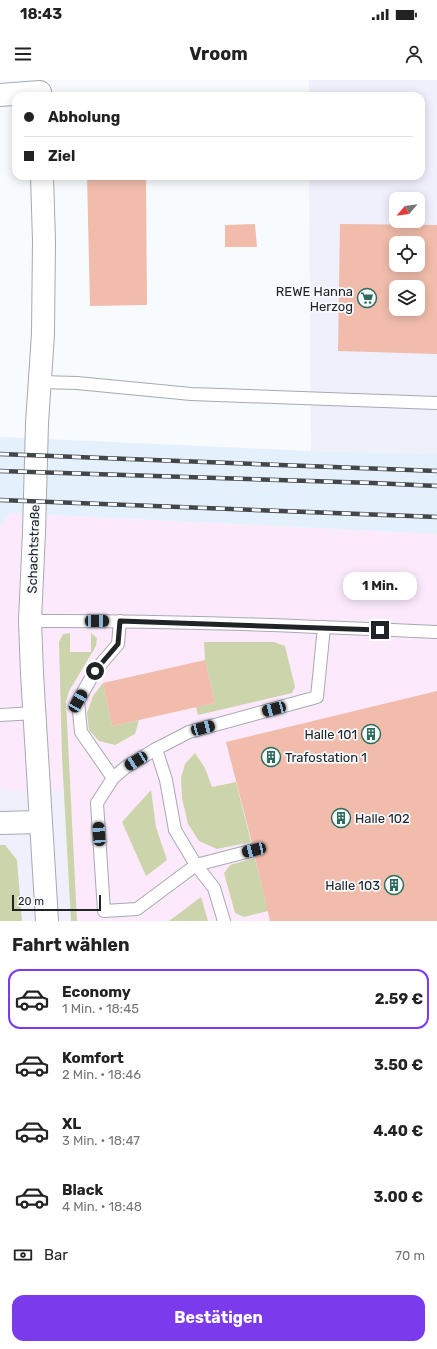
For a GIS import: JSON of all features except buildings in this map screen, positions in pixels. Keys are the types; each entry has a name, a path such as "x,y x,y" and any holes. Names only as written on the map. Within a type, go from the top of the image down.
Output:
{"street":[{"path":"20,92 40,89"},
{"path":"0,95 12,93"},
{"name":"Schachtstraße","path":"42,180 44,264 43,334 37,423 30,620 40,822 47,921"},
{"path":"0,823 40,822"}],"lane":[{"path":"40,382 77,383 191,394 437,403"},
{"path":"30,620 324,627 437,632"},
{"path":"113,778 81,732 78,701 95,671 118,644 120,621"},
{"path":"254,850 196,865 137,909 105,916 97,803 113,778 126,767 188,732 317,697 324,627"},
{"path":"0,715 35,713"},
{"path":"156,749 166,780 175,830 196,865 214,888 224,921"}],"shaded area":[{"path":"309,80 437,80 437,454 311,451 309,180 425,180 425,92 309,92"},
{"path":"0,437 311,451 437,454 437,534 11,513 0,526"},
{"path":"11,513 437,534 437,921 74,921 66,791 11,791 0,787 0,526"},
{"path":"0,787 11,791 66,790 74,921 0,921"}],"green space":[{"path":"70,633 70,652 91,652 91,633 97,638 96,646 69,691 66,702 77,921 71,921 62,757 59,642 63,634"},
{"path":"204,642 274,642 285,646 295,687 292,693 198,715 196,707 215,703 205,660"},
{"path":"103,683 112,726 139,720 135,734 115,745 99,741 89,730 87,713 93,696"},
{"path":"195,753 205,768 212,787 236,782 251,842 217,849 199,841 188,824 182,798 181,778 185,764"},
{"path":"151,790 156,827 167,860 146,876 122,822"},
{"path":"0,845 5,845 17,860 22,921 0,921"},
{"path":"255,858 268,911 244,917 235,913 224,873 230,865"},
{"path":"201,897 208,921 169,921"}],"railway":[{"path":"0,454 437,471"},
{"path":"0,471 437,486"},
{"path":"0,500 437,517"}],"place":[{"name":"REWE Hanna Herzog","path":"367,298"},
{"name":"Halle 101","path":"371,734"},
{"name":"Trafostation 1","path":"271,757"},
{"name":"Halle 102","path":"341,818"},
{"name":"Halle 103","path":"394,885"}],"route":[{"path":"95,671 118,644 120,621 380,630"}]}
